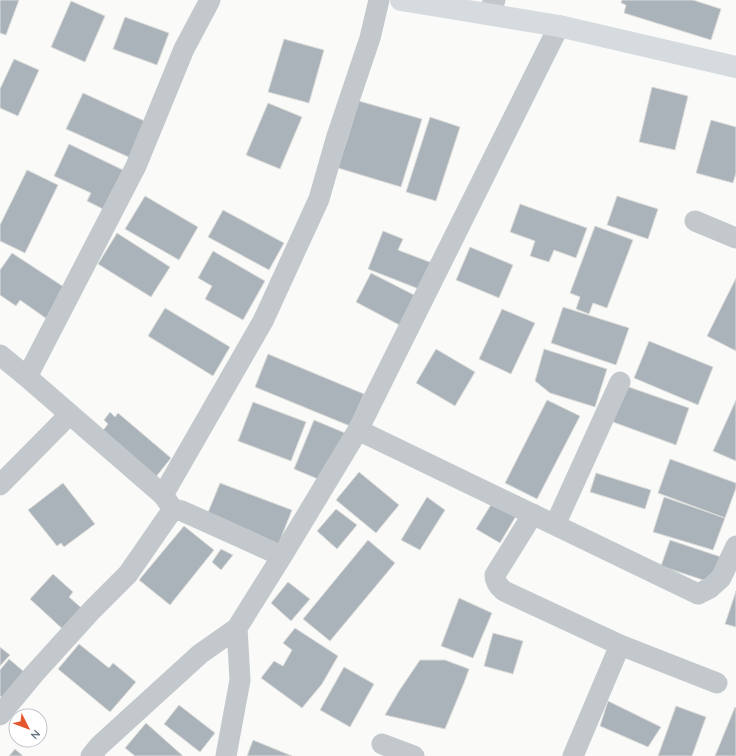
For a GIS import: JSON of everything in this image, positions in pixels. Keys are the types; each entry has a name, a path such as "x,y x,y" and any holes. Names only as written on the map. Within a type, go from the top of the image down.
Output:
{"street":[{"path":"27,377 136,166 184,49 210,0"},
{"path":"0,715 34,674 92,610 128,574 168,502 263,321 319,199 337,136 370,38 379,0"},
{"path":"401,0 491,7 559,26 736,67"},
{"path":"91,756 99,746 200,654 237,628 358,430 559,26"},
{"path":"695,221 736,238"},
{"path":"0,355 70,414 168,502 182,512 282,556"},
{"path":"555,525 620,382"},
{"path":"0,486 70,414"},
{"path":"358,430 698,594 710,588 721,578 736,546"},
{"path":"533,514 495,575 495,581 504,591 620,645 717,683"},
{"path":"226,756 240,680 237,628"},
{"path":"573,756 620,645"},
{"path":"382,744 414,756"}],"building":[{"path":"0,0 19,0 6,35 0,33"},
{"path":"622,0 693,0 721,9 711,40 624,13 626,5 621,3"},
{"path":"71,1 105,16 85,62 51,47"},
{"path":"125,17 169,33 157,65 113,49"},
{"path":"284,39 324,50 309,103 268,92"},
{"path":"14,59 39,70 18,116 0,108 0,89"},
{"path":"652,87 688,96 675,150 639,142"},
{"path":"83,93 149,123 133,159 66,129"},
{"path":"359,101 422,119 401,187 338,168"},
{"path":"268,103 302,117 280,169 246,155"},
{"path":"430,117 460,127 436,201 406,192"},
{"path":"711,120 736,127 736,173 733,183 696,173"},
{"path":"69,144 123,170 103,209 87,201 91,193 54,176"},
{"path":"27,170 58,185 25,253 0,241 0,225"},
{"path":"145,196 198,227 179,260 125,229"},
{"path":"617,196 658,209 648,239 607,225"},
{"path":"520,204 587,228 576,258 554,250 549,262 530,256 535,241 510,232"},
{"path":"223,210 284,243 269,270 208,237"},
{"path":"595,226 633,240 607,308 593,303 589,314 576,309 580,297 570,293"},
{"path":"383,231 403,239 398,250 435,264 424,291 368,269"},
{"path":"117,233 170,267 151,297 98,264"},
{"path":"470,247 513,265 499,298 456,280"},
{"path":"213,251 265,281 243,320 205,299 212,286 198,278"},
{"path":"12,253 67,289 47,319 20,300 16,306 0,295 0,270"},
{"path":"371,273 420,298 405,328 356,302"},
{"path":"736,278 736,351 707,336"},
{"path":"563,307 629,328 616,365 551,343"},
{"path":"165,308 230,347 213,376 148,336"},
{"path":"502,309 535,323 511,374 479,359"},
{"path":"649,341 713,367 698,405 634,378"},
{"path":"436,349 475,372 455,406 416,383"},
{"path":"544,349 607,369 595,407 550,393 535,381"},
{"path":"268,354 364,394 350,426 255,387"},
{"path":"626,386 689,408 676,445 613,422"},
{"path":"547,400 580,416 537,499 505,483"},
{"path":"736,400 736,461 713,451"},
{"path":"253,402 306,422 291,461 238,441"},
{"path":"110,412 115,417 118,413 171,458 155,478 101,433 108,424 104,420"},
{"path":"314,420 345,433 325,482 294,469"},
{"path":"670,459 736,483 736,488 725,518 658,493"},
{"path":"359,472 399,505 376,533 336,500"},
{"path":"596,473 651,490 645,509 590,492"},
{"path":"63,483 95,524 64,547 61,543 57,546 28,510"},
{"path":"220,483 292,510 277,548 205,520"},
{"path":"427,497 445,510 420,550 401,540"},
{"path":"664,497 725,518 713,550 653,532"},
{"path":"492,503 516,516 500,543 476,529"},
{"path":"336,509 357,525 337,549 317,531"},
{"path":"184,526 214,550 170,605 139,580"},
{"path":"368,540 395,563 330,641 303,619"},
{"path":"670,540 721,557 712,583 661,566"},
{"path":"221,549 233,555 221,570 212,562"},
{"path":"53,574 73,592 69,597 86,612 67,633 30,599"},
{"path":"288,582 310,599 291,621 271,603"},
{"path":"736,591 736,627 725,624"},
{"path":"459,598 492,613 473,658 441,646"},
{"path":"295,628 338,656 322,684 302,708 261,678 274,661 283,666 292,650 283,643"},
{"path":"493,633 523,641 513,674 484,666"},
{"path":"79,644 109,668 113,663 136,682 110,712 58,669"},
{"path":"0,647 10,655 0,666"},
{"path":"9,659 29,676 7,702 0,696 0,670"},
{"path":"420,660 445,660 469,669 445,729 385,715"},
{"path":"344,667 374,684 350,727 320,710"},
{"path":"608,701 661,727 648,747 600,726"},
{"path":"179,705 215,733 200,752 164,724"},
{"path":"676,706 706,717 692,756 658,756"},
{"path":"735,707 736,756 715,756"},
{"path":"146,723 183,756 135,756 125,748"},
{"path":"253,740 292,756 247,756"},
{"path":"15,749 23,756 9,756"}]}
